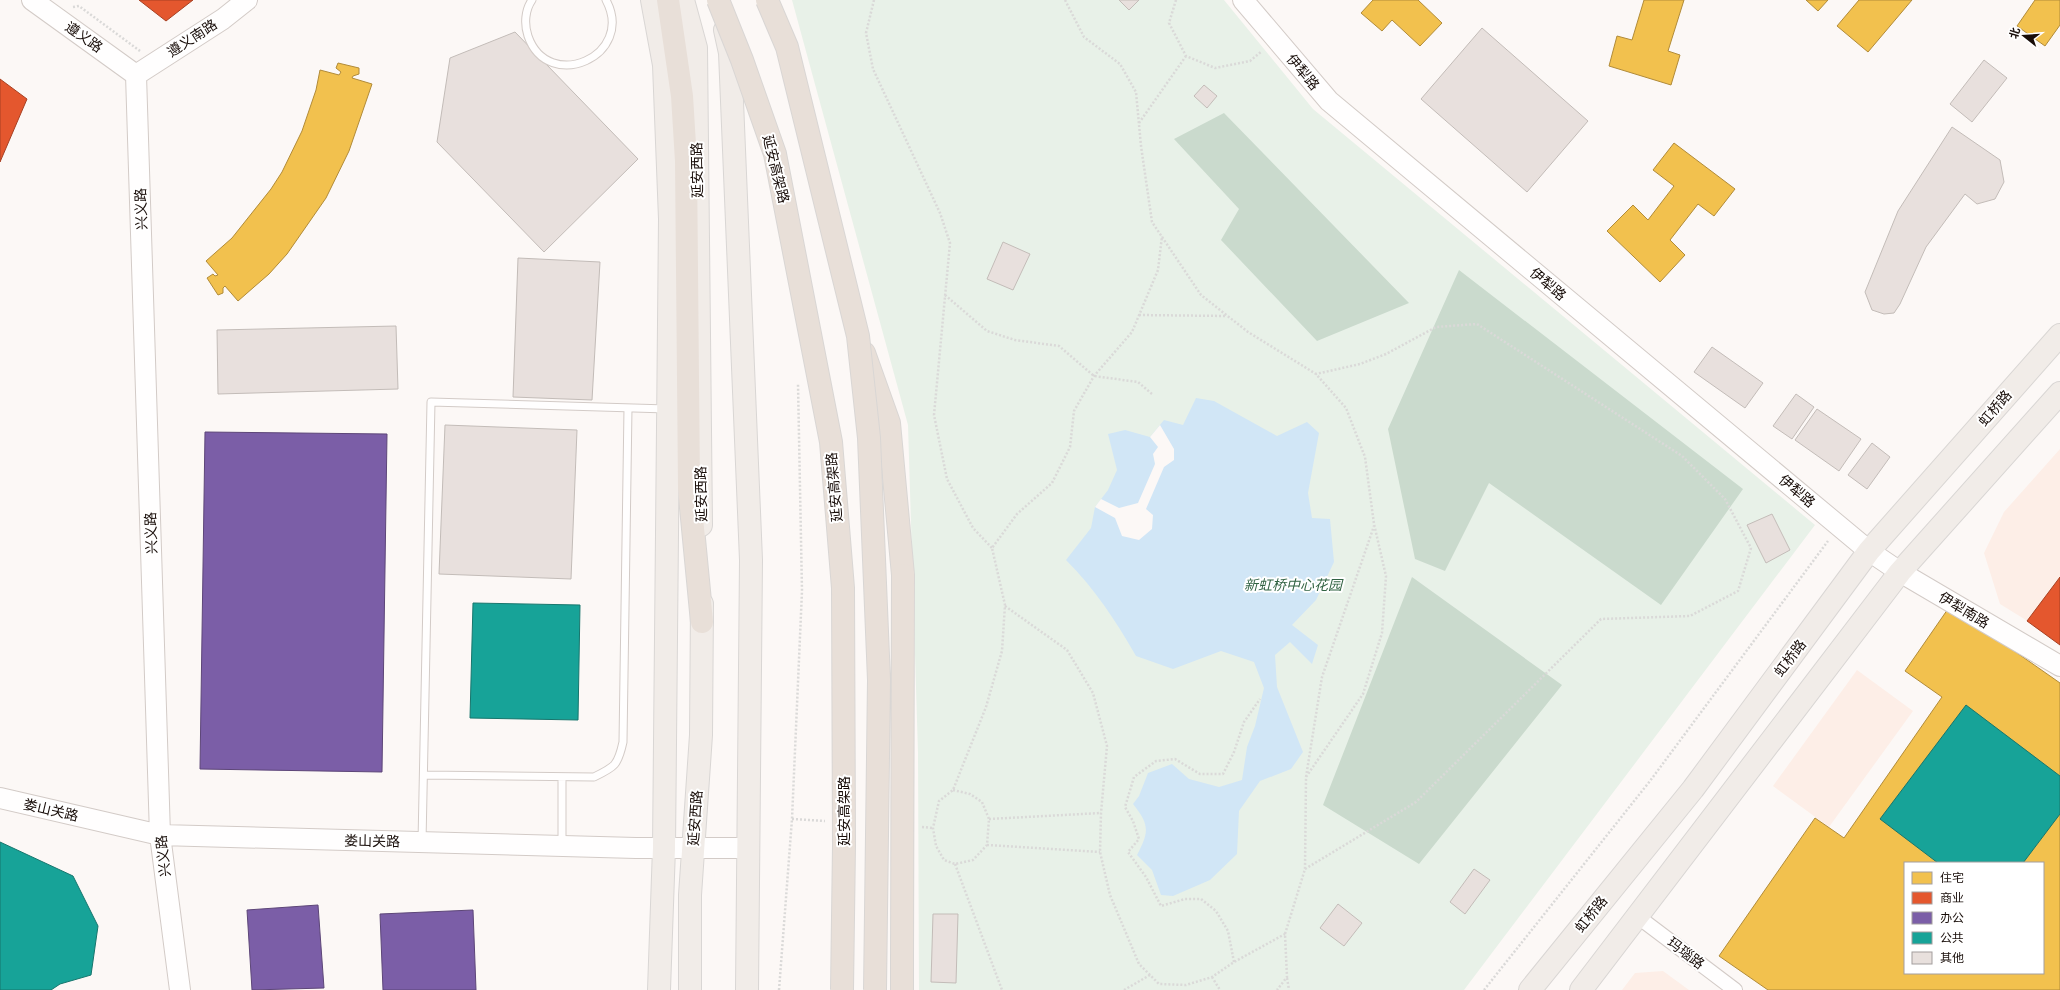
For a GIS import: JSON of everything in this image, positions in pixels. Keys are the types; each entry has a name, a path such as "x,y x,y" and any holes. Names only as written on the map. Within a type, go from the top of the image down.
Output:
{"highway":[{"path":"668,0 682,96 686,160 689,487 702,622"},
{"name":"延安高架路","path":"718,0 742,60 775,154 831,442 843,588 844,844 842,990"},
{"path":"767,0 787,47 858,336 889,424 903,575 902,990"},
{"path":"858,336 869,438 879,680 875,990"}],"main road":[{"name":"延安西路","path":"652,0 664,64 670,219 664,848 659,990"},
{"name":"延安西路","path":"683,0 696,48 702,622 701,735 693,849 690,990"},
{"path":"718,0 730,53 751,560 747,990"},
{"name":"虹桥路","path":"1530,990 1693,789 1869,551 2060,335"},
{"path":"1580,990 1900,572 2060,393"}],"street":[{"name":"遵义南路","path":"136,74 223,19 247,0"},
{"name":"伊犁路","path":"1243,0 1329,101 1869,551"},
{"name":"遵义路","path":"38,5 136,74"},
{"name":"兴义路","path":"136,74 160,835 180,990"},
{"name":"伊犁南路","path":"1869,551 1900,572 2060,666"},
{"name":"娄山关路","path":"0,798 160,835 693,849 748,848"},
{"name":"玛瑙路","path":"1637,916 1735,990"}],"lane":[{"path":"530,1 526,16 526,30 531,43 539,54 550,62 564,65 578,65 591,60 602,50 609,37 613,23 610,8 606,0"},
{"path":"422,842 425,775 431,402 668,409"},
{"path":"425,775 594,778 608,770 620,760 623,742 628,408"},
{"path":"562,777 562,846"}],"path":[{"path":"874,0 866,33 874,69 940,213 950,243 934,415 947,479 973,528 992,548 1005,605 1002,652 986,707 953,790 939,801 933,828 936,846 944,860 955,864 973,860 987,846 989,819 982,802 970,794 953,790"},
{"path":"1065,0 1084,37 1120,64 1136,92 1152,222 1201,295 1248,332 1316,374 1346,408 1365,457 1374,524 1386,576 1382,633 1363,694 1306,777"},
{"path":"1176,0 1169,23 1186,56 1215,68 1250,62 1276,39"},
{"path":"38,5 79,6 140,51 147,47"},
{"path":"1139,123 1186,56"},
{"path":"992,548 1017,514 1052,483 1070,447 1074,411 1094,376 1132,332 1140,315 1158,270 1162,236"},
{"path":"945,295 987,331 1015,340 1059,346 1094,376 1138,382 1152,394"},
{"path":"1140,315 1228,316"},
{"path":"1305,870 1416,802 1601,619 1690,616 1738,591 1751,548 1724,499 1682,456 1477,324 1436,327 1386,354 1360,364 1316,374"},
{"path":"779,990 792,819 802,591 798,380"},
{"path":"1289,990 1285,934 1305,870 1306,777 1322,677 1374,524"},
{"path":"1484,990 1650,781 1839,525"},
{"path":"1005,605 1067,650 1093,693 1107,746 1100,813 1100,852 1110,895 1140,964 1159,984 1186,985 1212,977 1234,962 1285,934"},
{"path":"1234,962 1228,931 1216,911 1201,899 1185,899 1160,906 1146,876 1128,852 1139,839 1133,820 1125,807 1134,777 1156,761 1175,758 1200,774 1223,774 1234,752 1244,722 1260,700"},
{"path":"989,819 1100,813"},
{"path":"987,846 1100,852"},
{"path":"955,864 1002,990"},
{"path":"1124,990 1150,975"},
{"path":"1212,977 1220,990"},
{"path":"1277,990 1287,977"}],"shaded area":[{"path":"2060,449 2060,641 2000,604 1984,553 2004,512"},
{"path":"1857,670 1913,711 1829,827 1773,786"},
{"path":"1663,971 1689,990 1622,990 1635,973"}],"green space":[{"name":"新虹桥中心花园","path":"792,0 1224,0 1313,109 1815,525 1464,990 919,990 918,753 908,425"},
{"path":"1224,113 1409,303 1317,341 1221,240 1239,209 1174,139"},
{"path":"1459,270 1743,489 1661,605 1489,483 1445,571 1415,559 1388,429"},
{"path":"1412,577 1562,685 1419,864 1323,805"}],"water":[{"path":"1196,398 1214,401 1277,436 1307,422 1319,433 1308,493 1312,518 1330,519 1334,562 1316,600 1292,625 1318,645 1312,664 1290,642 1275,655 1277,687 1303,752 1291,769 1260,781 1239,811 1237,854 1210,880 1173,896 1161,895 1152,870 1137,855 1144,840 1146,829 1145,823 1139,811 1133,804 1139,796 1148,773 1172,764 1189,779 1219,787 1242,780 1247,747 1255,726 1264,688 1254,662 1221,651 1173,669 1136,656 1121,630 1104,606 1077,571 1066,560 1091,528 1095,507 1108,490 1117,470 1108,434 1125,430 1150,437 1164,420 1183,425"}],"pier":[{"path":"1160,425 1174,449 1174,460 1164,467 1146,509 1153,515 1152,529 1139,540 1122,536 1115,518 1095,507 1101,499 1119,508 1138,503 1155,464 1153,454 1158,447 1150,437"}],"building: 住宅":[{"path":"1373,0 1418,0 1442,23 1420,46 1392,20 1382,31 1361,13"},
{"path":"1644,0 1684,0 1668,51 1680,55 1671,85 1609,66 1617,36 1632,40"},
{"path":"1806,0 1828,0 1818,11"},
{"path":"1859,0 1912,0 1868,52 1837,26"},
{"path":"2035,0 2060,0 2060,25 2045,46 2017,26"},
{"path":"338,63 359,68 359,74 353,76 352,78 372,84 349,151 326,198 287,254 269,274 238,301 225,286 223,288 223,293 218,295 207,278 213,274 215,276 218,275 206,261 232,238 271,189 282,172 302,131 316,90 320,70 339,75 341,72 336,68"},
{"path":"1674,143 1735,189 1714,216 1698,204 1670,240 1685,255 1660,282 1607,231 1633,205 1648,220 1674,186 1653,170"},
{"path":"1950,606 2060,683 2060,990 1768,990 1719,956 1815,818 1844,838 1942,697 1905,671"}],"building: 商业":[{"path":"139,0 193,0 166,21"},
{"path":"0,79 27,99 0,162"},
{"path":"2060,577 2060,645 2027,621"}],"building: 办公":[{"path":"205,432 387,434 382,772 200,769"},
{"path":"318,905 324,988 252,990 247,910"},
{"path":"473,910 476,990 383,990 380,914"}],"building: 公共":[{"path":"473,603 580,605 578,720 470,718"},
{"path":"1966,705 2060,776 2060,814 2024,862 1937,862 1880,819"},
{"path":"0,842 73,876 98,926 91,975 60,984 51,990 0,990"}],"building: 其他":[{"path":"1119,0 1139,0 1129,10"},
{"path":"1482,28 1588,121 1527,192 1421,99"},
{"path":"515,32 638,159 544,252 437,142 450,58"},
{"path":"1984,60 2007,78 1972,122 1950,104"},
{"path":"1204,85 1217,96 1207,108 1194,96"},
{"path":"1952,127 2000,160 2004,182 1995,199 1977,204 1965,194 1926,247 1900,304 1894,313 1884,314 1872,310 1865,292 1898,211"},
{"path":"1003,242 1030,254 1013,290 987,279"},
{"path":"518,258 600,262 592,400 513,397"},
{"path":"396,326 398,389 218,394 217,330"},
{"path":"1712,347 1763,383 1745,408 1694,372"},
{"path":"1796,394 1814,407 1792,439 1773,426"},
{"path":"1817,409 1861,439 1839,471 1795,440"},
{"path":"445,425 577,430 571,579 439,574"},
{"path":"1872,443 1890,457 1867,489 1848,475"},
{"path":"1772,514 1790,550 1766,563 1747,525"},
{"path":"1474,869 1490,880 1465,914 1450,902"},
{"path":"1338,904 1362,923 1344,946 1320,928"},
{"path":"933,914 958,914 956,983 931,982"}]}
